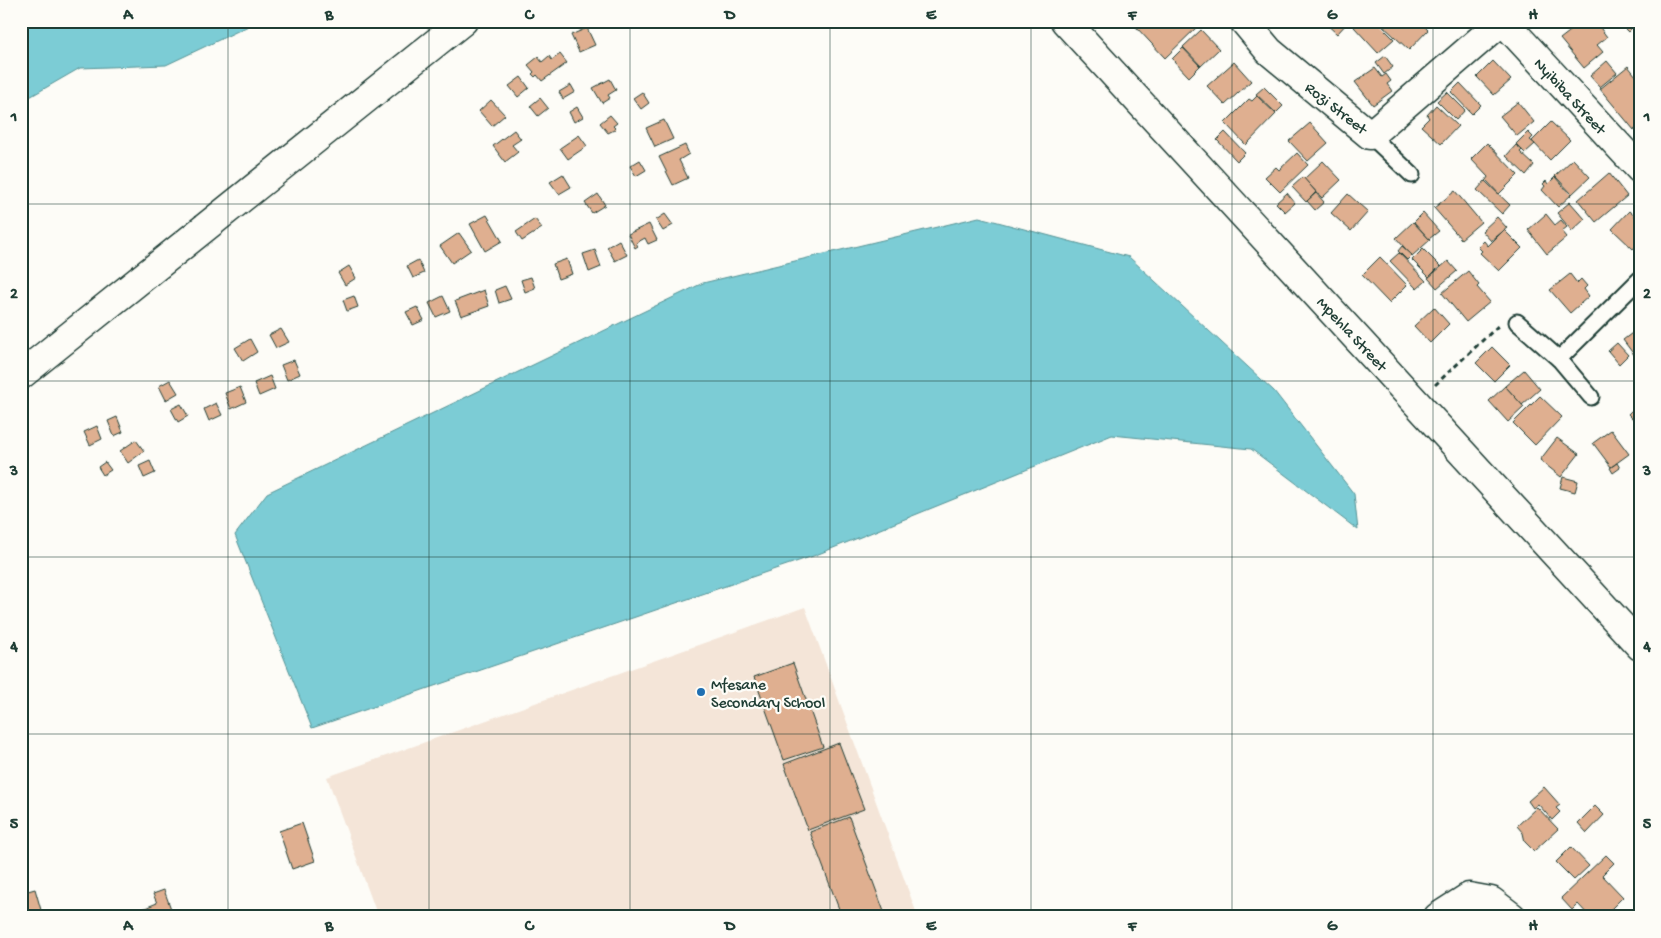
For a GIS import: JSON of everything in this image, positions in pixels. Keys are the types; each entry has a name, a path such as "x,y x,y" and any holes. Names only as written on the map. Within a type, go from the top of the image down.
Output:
{"street":[{"path":"21,375 463,21"},
{"name":"Mpehla Street","path":"1065,21 1638,640"},
{"name":"Rozi Street","path":"1244,21 1269,51 1370,135 1502,21"},
{"name":"Nyibiba Street","path":"1502,21 1640,169"},
{"path":"1438,917 1469,897 1491,901 1512,917"}],"lane":[{"path":"1370,135 1412,175"},
{"path":"1559,358 1640,279"},
{"path":"1517,322 1559,358 1592,397"}],"path":[{"path":"1416,402 1502,322 1517,322"}],"shaded area":[{"name":"Mfesane Secondary School","path":"805,607 918,917 378,917 327,777"}],"water":[{"path":"21,21 259,21 166,65 80,68 21,102"},
{"path":"979,217 1129,257 1274,391 1354,494 1358,530 1251,449 1112,435 816,555 312,728 235,535 267,493 703,283"}],"building":[{"path":"1142,21 1196,21 1199,25 1165,58 1136,27"},
{"path":"1323,21 1349,21 1337,34"},
{"path":"1361,21 1376,21 1394,39 1378,53 1354,27"},
{"path":"1383,21 1419,21 1428,30 1409,50 1381,24"},
{"path":"1574,21 1595,21 1607,37 1597,45 1603,52 1584,68 1560,39 1578,25"},
{"path":"1617,21 1638,21 1638,22 1628,32"},
{"path":"587,28 595,45 579,52 571,35"},
{"path":"1201,30 1219,49 1201,66 1183,47"},
{"path":"1183,48 1200,66 1189,77 1172,59"},
{"path":"560,54 567,63 542,81 537,75 535,77 532,74 534,72 528,65 538,57 542,62 549,56 552,60"},
{"path":"1385,56 1393,67 1384,74 1376,63"},
{"path":"1493,61 1511,80 1494,95 1477,77"},
{"path":"1607,61 1617,73 1600,87 1590,76"},
{"path":"1234,62 1251,81 1225,105 1207,86"},
{"path":"1628,66 1640,81 1640,125 1634,130 1600,89"},
{"path":"1375,68 1382,77 1386,74 1391,81 1387,84 1392,91 1373,105 1355,82"},
{"path":"521,77 529,88 518,97 509,86"},
{"path":"610,79 616,90 608,95 610,98 602,103 593,88"},
{"path":"1460,83 1481,105 1472,114 1451,92"},
{"path":"571,85 575,92 563,99 559,92"},
{"path":"1264,87 1283,106 1276,113 1256,94"},
{"path":"642,92 649,103 641,109 633,98"},
{"path":"1447,92 1465,110 1456,120 1437,101"},
{"path":"1257,96 1276,114 1246,145 1225,123 1249,99 1252,101"},
{"path":"540,98 548,108 538,116 530,106"},
{"path":"491,100 505,115 492,126 479,111"},
{"path":"1518,102 1534,122 1517,136 1500,116"},
{"path":"1436,105 1458,126 1441,144 1421,126 1429,118 1427,115"},
{"path":"577,107 583,117 574,122 569,112"},
{"path":"610,115 617,123 613,126 616,129 608,133 600,123"},
{"path":"664,120 673,139 655,147 646,128"},
{"path":"1551,122 1570,140 1550,160 1532,141"},
{"path":"1310,123 1328,143 1308,161 1289,141"},
{"path":"514,130 521,139 512,145 518,152 505,162 493,146"},
{"path":"1225,132 1245,153 1237,161 1217,140"},
{"path":"1528,132 1533,137 1530,140 1535,144 1525,153 1516,144"},
{"path":"579,135 587,146 568,159 560,148"},
{"path":"1487,143 1518,175 1499,194 1486,180 1488,177 1471,159"},
{"path":"685,145 689,154 679,160 688,178 673,185 659,157"},
{"path":"1516,145 1522,150 1520,152 1534,165 1526,175 1506,156"},
{"path":"1297,153 1308,165 1280,192 1265,177 1276,167 1279,170"},
{"path":"1573,159 1590,177 1572,194 1555,176"},
{"path":"640,160 646,170 636,176 630,166"},
{"path":"1323,161 1341,180 1322,198 1304,179"},
{"path":"1609,173 1627,196 1596,222 1578,200"},
{"path":"563,174 571,187 559,194 550,182"},
{"path":"1303,177 1316,192 1306,202 1292,187"},
{"path":"1555,177 1571,195 1558,207 1542,190 1545,186 1543,184 1546,181 1548,184"},
{"path":"1485,181 1510,205 1502,214 1477,190"},
{"path":"1455,191 1481,222 1461,239 1434,208"},
{"path":"1287,193 1295,203 1285,212 1276,203"},
{"path":"1316,193 1324,202 1315,210 1307,201"},
{"path":"598,194 605,205 592,213 585,203"},
{"path":"1348,194 1368,212 1351,231 1331,213"},
{"path":"1570,202 1585,219 1572,231 1557,213"},
{"path":"1629,211 1640,221 1640,242 1633,249 1612,229"},
{"path":"1423,213 1439,231 1429,239 1414,222"},
{"path":"665,214 673,225 663,231 656,220"},
{"path":"1546,214 1555,225 1561,220 1567,227 1562,231 1567,237 1547,254 1528,230"},
{"path":"487,215 502,241 485,251 470,224"},
{"path":"1497,217 1507,228 1491,241 1482,231"},
{"path":"535,219 542,228 522,241 516,232"},
{"path":"1413,222 1430,240 1412,256 1396,238"},
{"path":"649,224 657,240 648,244 645,238 636,243 638,246 635,248 628,234"},
{"path":"1504,230 1522,248 1499,271 1480,253 1482,251 1478,247 1484,241 1488,246"},
{"path":"459,233 471,250 452,263 440,246"},
{"path":"619,240 627,255 615,261 607,247"},
{"path":"1402,246 1412,255 1407,260 1398,251"},
{"path":"1423,249 1440,266 1429,277 1412,260"},
{"path":"595,250 601,267 589,272 583,254"},
{"path":"1399,253 1426,281 1417,289 1390,261"},
{"path":"1380,257 1407,285 1389,303 1362,275"},
{"path":"567,259 572,274 558,279 553,264"},
{"path":"418,260 424,273 413,278 407,266"},
{"path":"1448,261 1457,271 1437,288 1428,278"},
{"path":"349,266 356,278 345,285 338,273"},
{"path":"1468,271 1479,285 1477,287 1490,302 1466,322 1442,293"},
{"path":"1570,274 1577,283 1581,279 1587,286 1584,289 1589,296 1570,313 1550,290"},
{"path":"531,277 535,288 525,292 521,280"},
{"path":"505,286 511,299 499,303 495,290"},
{"path":"484,290 489,306 461,316 455,301"},
{"path":"354,296 358,307 347,311 343,300"},
{"path":"443,296 450,311 436,317 429,303"},
{"path":"417,307 424,320 413,325 406,312"},
{"path":"1434,307 1449,324 1430,343 1414,326"},
{"path":"1640,327 1640,358 1638,360 1623,340"},
{"path":"281,329 289,342 276,348 269,335"},
{"path":"250,339 257,352 243,361 235,348"},
{"path":"1617,343 1628,355 1619,364 1608,351"},
{"path":"1492,347 1510,365 1494,381 1476,363"},
{"path":"294,360 300,374 287,380 281,365"},
{"path":"1524,370 1540,389 1522,405 1505,386"},
{"path":"270,376 275,389 259,396 254,383"},
{"path":"170,380 178,393 166,400 159,386"},
{"path":"1505,386 1524,407 1508,422 1489,401"},
{"path":"240,387 246,402 231,409 225,393"},
{"path":"1540,396 1562,417 1535,445 1513,423"},
{"path":"216,403 222,415 209,421 204,409"},
{"path":"181,404 188,416 178,422 171,409"},
{"path":"1637,405 1640,406 1640,426 1628,414"},
{"path":"117,417 123,432 114,436 108,421"},
{"path":"97,426 102,439 90,445 84,432"},
{"path":"1611,430 1629,454 1611,467 1593,443"},
{"path":"1557,438 1579,454 1561,477 1540,460"},
{"path":"136,440 144,451 128,463 120,451"},
{"path":"150,461 155,473 144,478 139,466"},
{"path":"105,462 111,470 103,475 98,467"},
{"path":"1617,463 1620,468 1613,473 1610,468"},
{"path":"1563,477 1578,481 1575,492 1560,488"},
{"path":"793,663 823,747 784,760 754,677"},
{"path":"839,743 864,809 808,830 784,764"},
{"path":"1544,787 1560,805 1556,808 1560,812 1552,820 1538,804 1533,808 1528,801"},
{"path":"1595,806 1604,815 1587,833 1578,823"},
{"path":"1537,807 1558,829 1534,851 1525,842 1523,833 1517,826"},
{"path":"849,817 886,917 842,917 810,832"},
{"path":"302,823 315,861 292,869 279,831"},
{"path":"1571,847 1589,866 1574,880 1556,862"},
{"path":"1606,855 1614,863 1602,875 1623,897 1603,917 1590,917 1578,904 1572,910 1561,898"},
{"path":"35,889 43,917 21,917 21,913 24,913 21,893"},
{"path":"164,890 174,917 123,917 157,903 153,894"}],"place":[{"name":"Mfesane Secondary School","path":"701,692"}]}
